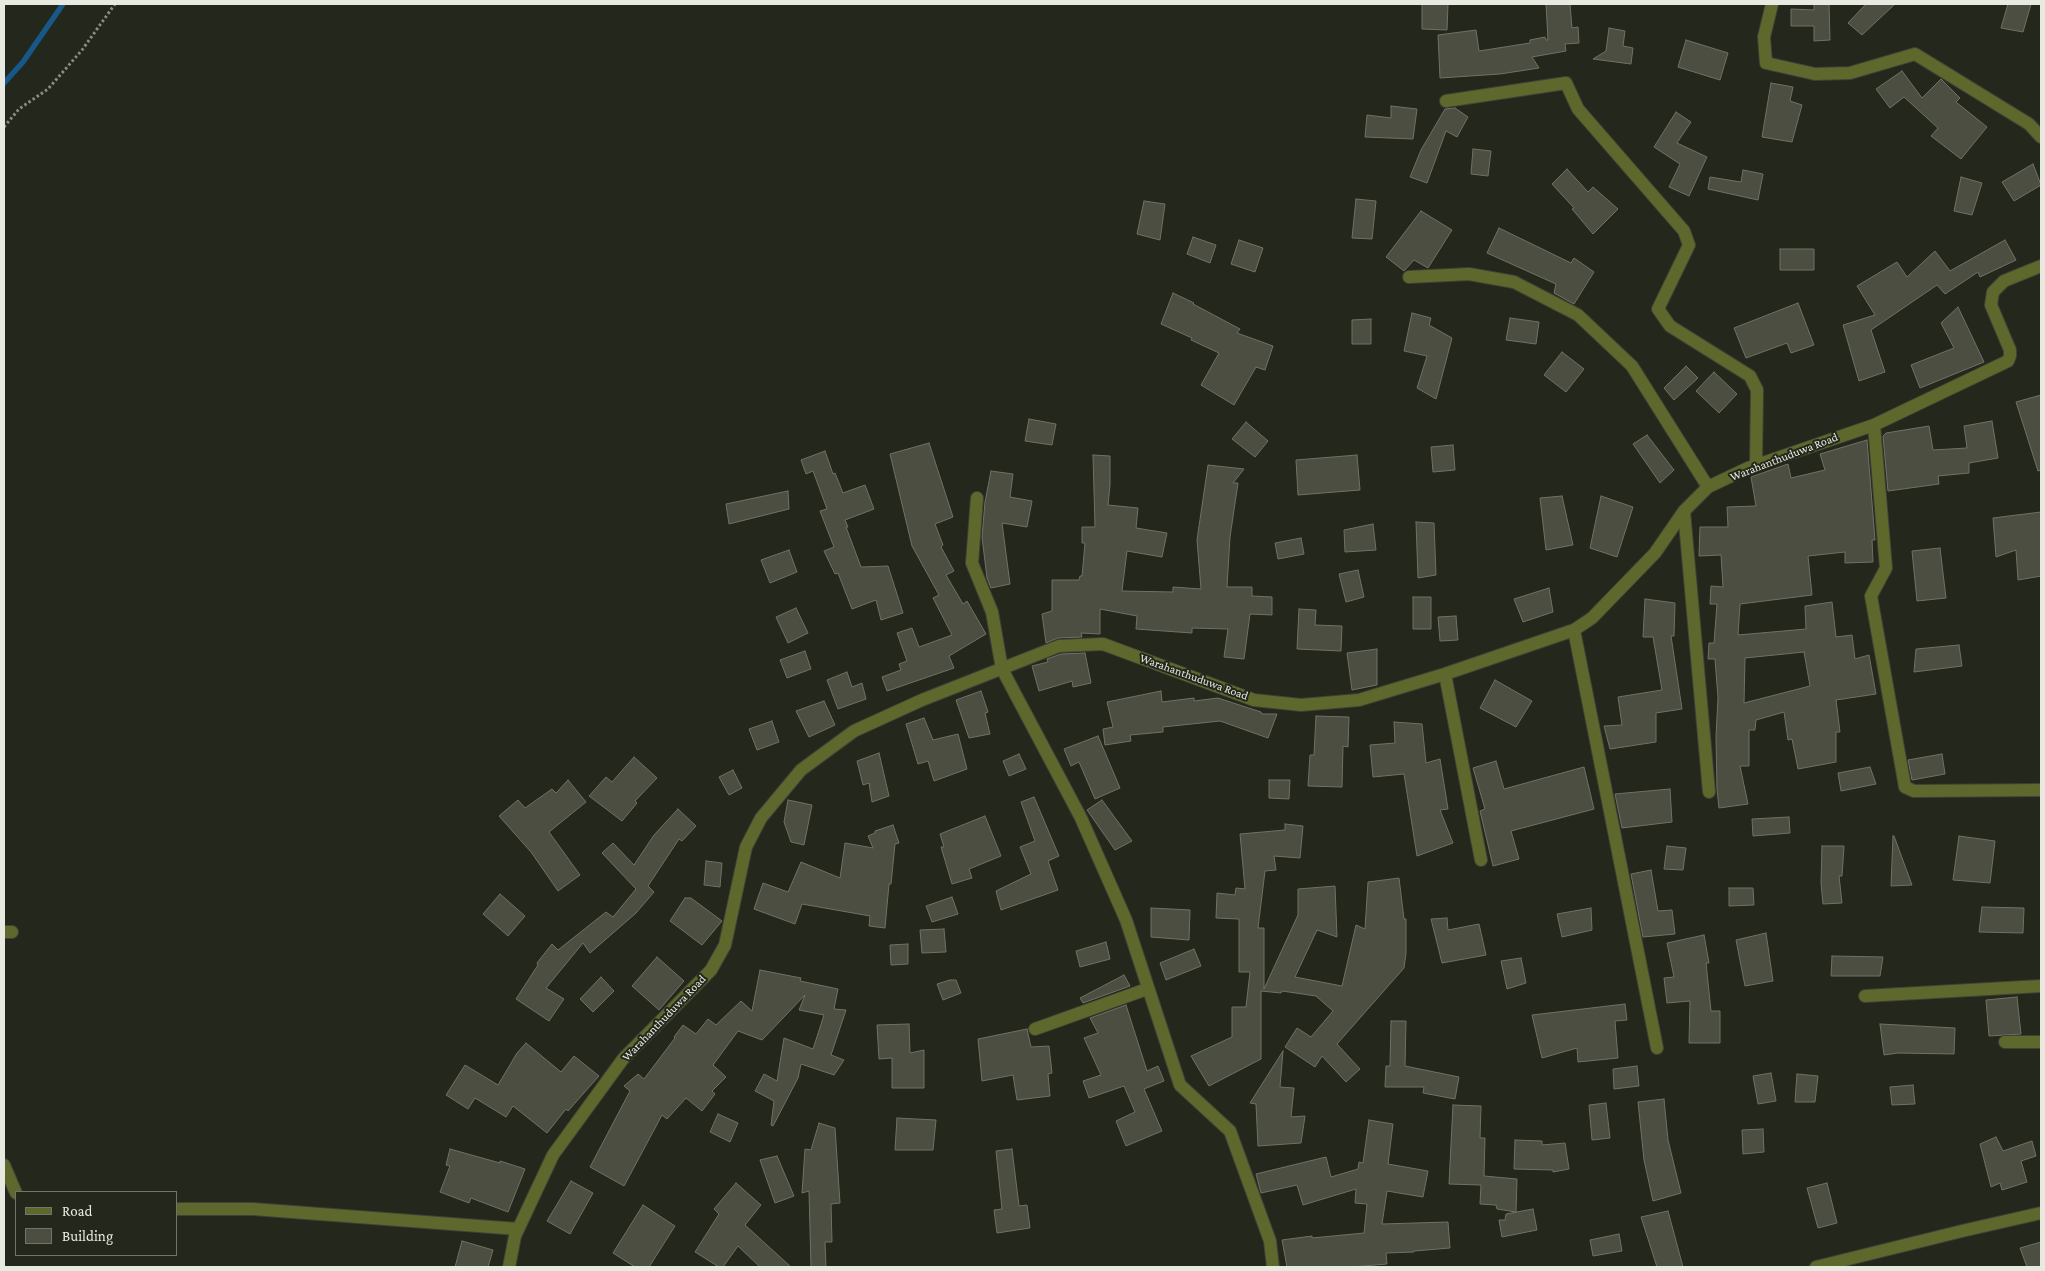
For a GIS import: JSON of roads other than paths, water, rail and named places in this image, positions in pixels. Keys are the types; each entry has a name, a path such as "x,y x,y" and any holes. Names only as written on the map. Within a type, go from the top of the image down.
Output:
{"street":[{"path":"1772,4 1764,37 1766,63 1815,74 1850,73 1915,54 2029,124 2041,137"},
{"path":"1446,101 1566,83 1578,109 1684,231 1689,245 1658,309 1670,326 1750,376 1757,390 1756,466"},
{"name":"Warahanthuduwa Road","path":"509,1267 518,1229 553,1155 589,1103 623,1059 711,970 724,945 746,847 761,818 801,770 854,732 922,700 1059,646 1103,644 1254,700 1301,705 1359,700 1445,674 1574,630 1592,618 1655,552 1684,511 1708,487 1756,466 1874,425 2008,362 2010,350 1991,306 1993,292 2004,281 2041,266"},
{"path":"1408,276 1469,274 1514,282 1578,315 1632,366 1708,487"},
{"path":"1874,425 1886,568 1871,596 1905,787 1914,791 2041,790"},
{"path":"976,498 972,563 992,612 1002,669 1081,818 1126,920 1147,989 1180,1085 1230,1131 1270,1241 1273,1267"},
{"path":"1684,511 1709,792"},
{"path":"1574,630 1657,1048"},
{"path":"1445,674 1481,860"},
{"path":"1864,996 2041,986"},
{"path":"1035,1029 1147,989"},
{"path":"2004,1042 2041,1042"},
{"path":"4,1165 15,1191"},
{"path":"178,1209 253,1209 518,1229"},
{"path":"1816,1267 1842,1264 2041,1213"}],"waterway":[{"path":"4,83 23,62 63,4"}]}
